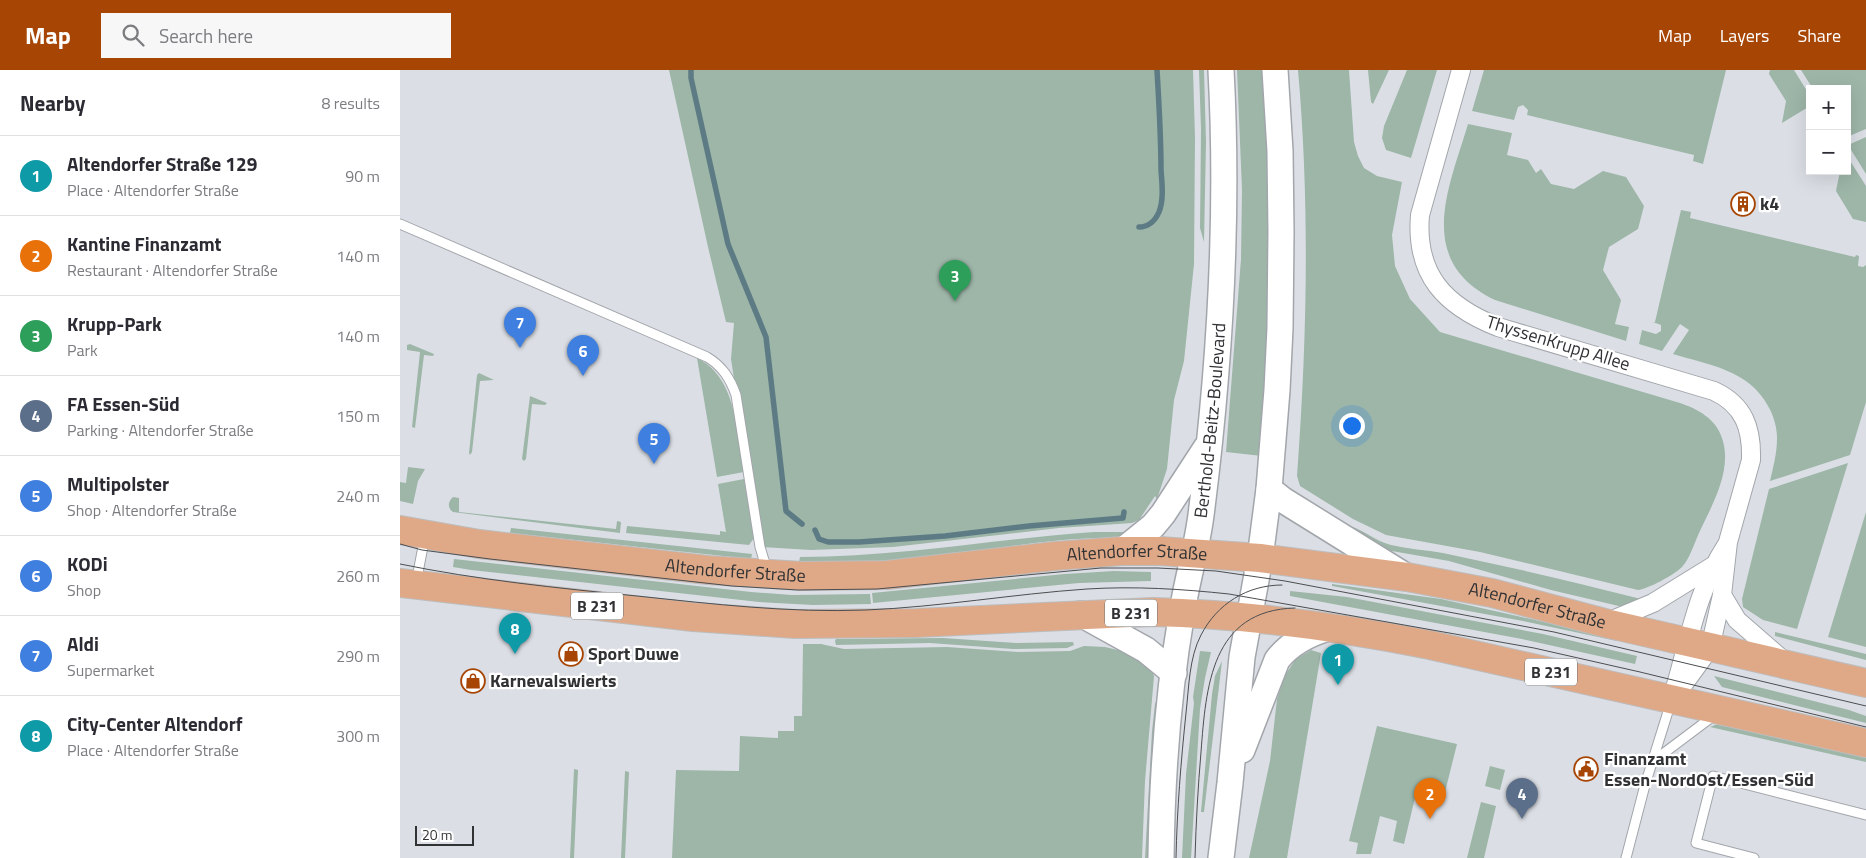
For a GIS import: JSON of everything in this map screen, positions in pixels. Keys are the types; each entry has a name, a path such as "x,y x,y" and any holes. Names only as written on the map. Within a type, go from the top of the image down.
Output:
{"main road":[{"name":"Berthold-Beitz-Boulevard","path":"1161,858 1163,792 1174,672 1182,613 1200,518 1210,441 1217,362 1223,257 1224,161 1221,70"},
{"path":"1221,858 1242,657 1260,558 1269,489 1277,390 1282,267 1280,150 1275,70"},
{"path":"1122,551 1153,526 1163,514 1210,441"},
{"path":"1269,489 1283,500 1407,576"},
{"name":"Altendorfer Straße","path":"413,532 479,544 708,570 824,577 887,574 1055,556 1122,551 1194,553 1260,558 1407,576 1492,593 1606,623 1866,683"},
{"name":"B 231","path":"408,584 693,617 795,624 925,623 1081,614 1182,613 1249,618 1328,628 1430,645 1866,743"},
{"path":"1081,614 1146,650 1174,672"},
{"path":"1230,783 1268,679 1277,660 1300,639 1328,628"}],"street":[{"name":"ThyssenKrupp Allee","path":"1461,70 1420,215 1420,246 1424,262 1432,280 1450,300 1480,320 1714,391 1730,400 1746,421 1751,438 1748,474 1728,542 1722,595 1672,700"},
{"name":"ThyssenKrupp Allee","path":"1699,645 1704,587 1713,566 1728,542"},
{"name":"ThyssenKrupp Allee","path":"1606,623 1653,603 1713,566"},
{"path":"1722,595 1737,620 1750,634 1790,665"}],"lane":[{"path":"400,224 707,357 721,367 736,394 760,547 768,575"},
{"path":"408,584 413,532"},
{"path":"1626,858 1652,762 1672,700"},
{"path":"1652,762 1721,711"},
{"path":"1754,858 1696,843 1713,776 1866,815"}],"green space":[{"path":"669,70 1193,70 1195,138 1194,264 1184,361 1174,400 1167,469 1157,499 1155,496 1139,520 1132,523 1059,528 893,547 811,550 760,547 731,359 734,323 726,322"},
{"path":"1199,70 1204,70 1206,142 1204,242 1200,228 1201,129"},
{"path":"1237,70 1264,70 1270,170 1270,334 1262,456 1226,452 1241,259 1242,190"},
{"path":"1298,70 1349,70 1354,142 1358,156 1364,168 1377,176 1402,182 1392,235 1395,266 1410,299 1440,332 1680,403 1700,412 1715,425 1722,438 1725,450 1723,475 1715,499 1690,555 1682,567 1667,578 1638,590 1480,552 1386,535 1353,519 1300,486 1297,476 1305,324 1306,222"},
{"path":"1368,70 1389,70 1373,104 1371,102"},
{"path":"1407,70 1437,70 1411,158 1386,150 1382,138 1384,126"},
{"path":"1484,70 1726,70 1703,164 1693,161 1694,155 1527,115 1528,110 1523,105 1518,107 1514,120 1472,111"},
{"path":"1770,70 1794,70 1806,90 1806,108 1782,123 1786,101 1769,74"},
{"path":"1801,70 1866,70 1866,129 1851,135 1851,85 1810,85"},
{"path":"1468,124 1512,133 1507,155 1528,160 1536,173 1541,169 1551,184 1574,189 1603,171 1626,177 1644,206 1638,229 1609,247 1603,270 1621,300 1615,324 1629,327 1626,341 1495,300 1470,284 1454,265 1446,244 1444,221 1453,173"},
{"path":"1866,137 1866,174 1851,150 1851,144"},
{"path":"1851,162 1866,186 1866,222 1853,219 1836,191 1839,175 1851,175"},
{"path":"1681,210 1691,212 1690,218 1855,257 1856,255 1859,256 1858,266 1863,267 1866,265 1866,402 1850,455 1770,481 1777,439 1772,414 1760,394 1750,384 1727,371 1673,354 1689,330 1680,324 1662,351 1639,344 1642,330 1656,334 1661,331 1661,325 1653,322 1655,322"},
{"path":"410,344 434,354 433,356 424,355 415,428 412,427 420,352 407,350 407,345"},
{"path":"697,358 710,367 721,379 728,393 733,408 744,472 717,477"},
{"path":"479,373 494,380 480,381 472,452 470,455 477,375"},
{"path":"530,396 547,403 545,405 532,404 526,459 524,461 522,459"},
{"path":"1848,463 1797,629 1763,620 1743,607 1742,599 1769,489"},
{"path":"408,467 425,469 418,481 413,504 400,501 400,482 406,483"},
{"path":"744,479 754,538 749,545 626,533 627,526 720,535 720,531 726,532 718,484"},
{"path":"453,497 459,498 459,512 616,529 617,521 621,522 620,533 453,512 449,504"},
{"path":"1866,512 1866,647 1828,637"},
{"path":"1345,525 1357,528 1391,545 1468,558 1641,599 1623,607 1551,590 1449,561 1386,550"},
{"path":"511,528 752,554 751,559 510,533"},
{"path":"1094,532 1129,532 1129,537 1062,540 895,560 831,563 799,562 800,557 911,551"},
{"path":"454,559 751,592 792,595 870,594 871,604 813,605 759,602 471,570 453,567"},
{"path":"1114,571 1151,572 1151,581 1079,583 873,603 872,593"},
{"path":"1332,584 1441,599 1611,637 1617,639 1617,641 1523,621 1332,586"},
{"path":"1290,591 1347,597 1543,634 1637,656 1635,664 1522,639 1290,596"},
{"path":"1775,632 1866,654 1866,660 1775,636"},
{"path":"943,638 1016,643 1073,642 1074,645 1067,648 1013,649 930,643 836,645 835,641 836,639"},
{"path":"803,644 821,644 844,649 947,647 1018,652 1070,651 1084,646 1105,647 1126,652 1139,659 1152,670 1154,676 1145,781 1142,858 672,858 676,770 739,771 740,736 778,738 778,731 794,731 794,716 802,716"},
{"path":"1311,650 1321,653 1287,858 1249,858 1270,761 1277,699 1285,675 1296,659"},
{"path":"1200,651 1211,652 1200,709 1191,858 1182,858 1186,774 1194,703 1193,697"},
{"path":"1222,661 1204,812 1201,812 1212,694 1215,676"},
{"path":"1714,676 1849,710 1866,716 1866,723 1722,687"},
{"path":"1159,696 1151,858 1145,858 1152,731 1155,704"},
{"path":"1715,725 1866,757 1866,762 1710,727"},
{"path":"1377,726 1457,744 1445,792 1418,785 1404,844 1393,841 1397,821 1380,816 1371,854 1356,854 1358,843 1349,841"},
{"path":"1490,766 1505,770 1500,790 1485,786"},
{"path":"574,769 578,770 574,858 570,858"},
{"path":"625,771 629,772 625,858 621,858"},
{"path":"1481,802 1496,806 1484,858 1467,858"}],"waterway":[{"path":"691,70 691,78 728,244 766,337 786,511 802,524"},
{"path":"1139,227 1149,225 1154,221 1162,202 1157,70"},
{"path":"815,530 819,539 828,542 859,542 945,536 1123,518 1124,512"}],"tram line":[{"path":"400,544 422,550 490,559 732,586 798,590 877,589 1101,568 1216,571 1285,581 1554,632 1866,706"},
{"path":"400,564 459,575 547,587 780,609 866,610 1105,588 1158,588 1229,594 1534,648 1866,727"},
{"path":"1176,858 1184,731 1190,673 1197,644 1215,614 1234,598 1257,588 1282,585"},
{"path":"1195,858 1203,727 1211,678 1218,656 1230,637 1246,622 1267,612 1295,608"}],"place":[{"name":"k4","path":"1743,204"},
{"name":"Krupp-Park","path":"955,301"},
{"name":"Aldi","path":"520,348"},
{"name":"KODi","path":"583,376"},
{"name":"Multipolster","path":"654,464"},
{"name":"City-Center Altendorf","path":"515,654"},
{"name":"Sport Duwe","path":"571,654"},
{"name":"Karnevalswierts","path":"473,681"},
{"name":"Altendorfer Straße 129","path":"1338,685"},
{"name":"Finanzamt Essen-NordOst/Essen-Süd","path":"1586,769"},
{"name":"Kantine Finanzamt","path":"1430,819"},
{"name":"FA Essen-Süd","path":"1522,819"}]}
